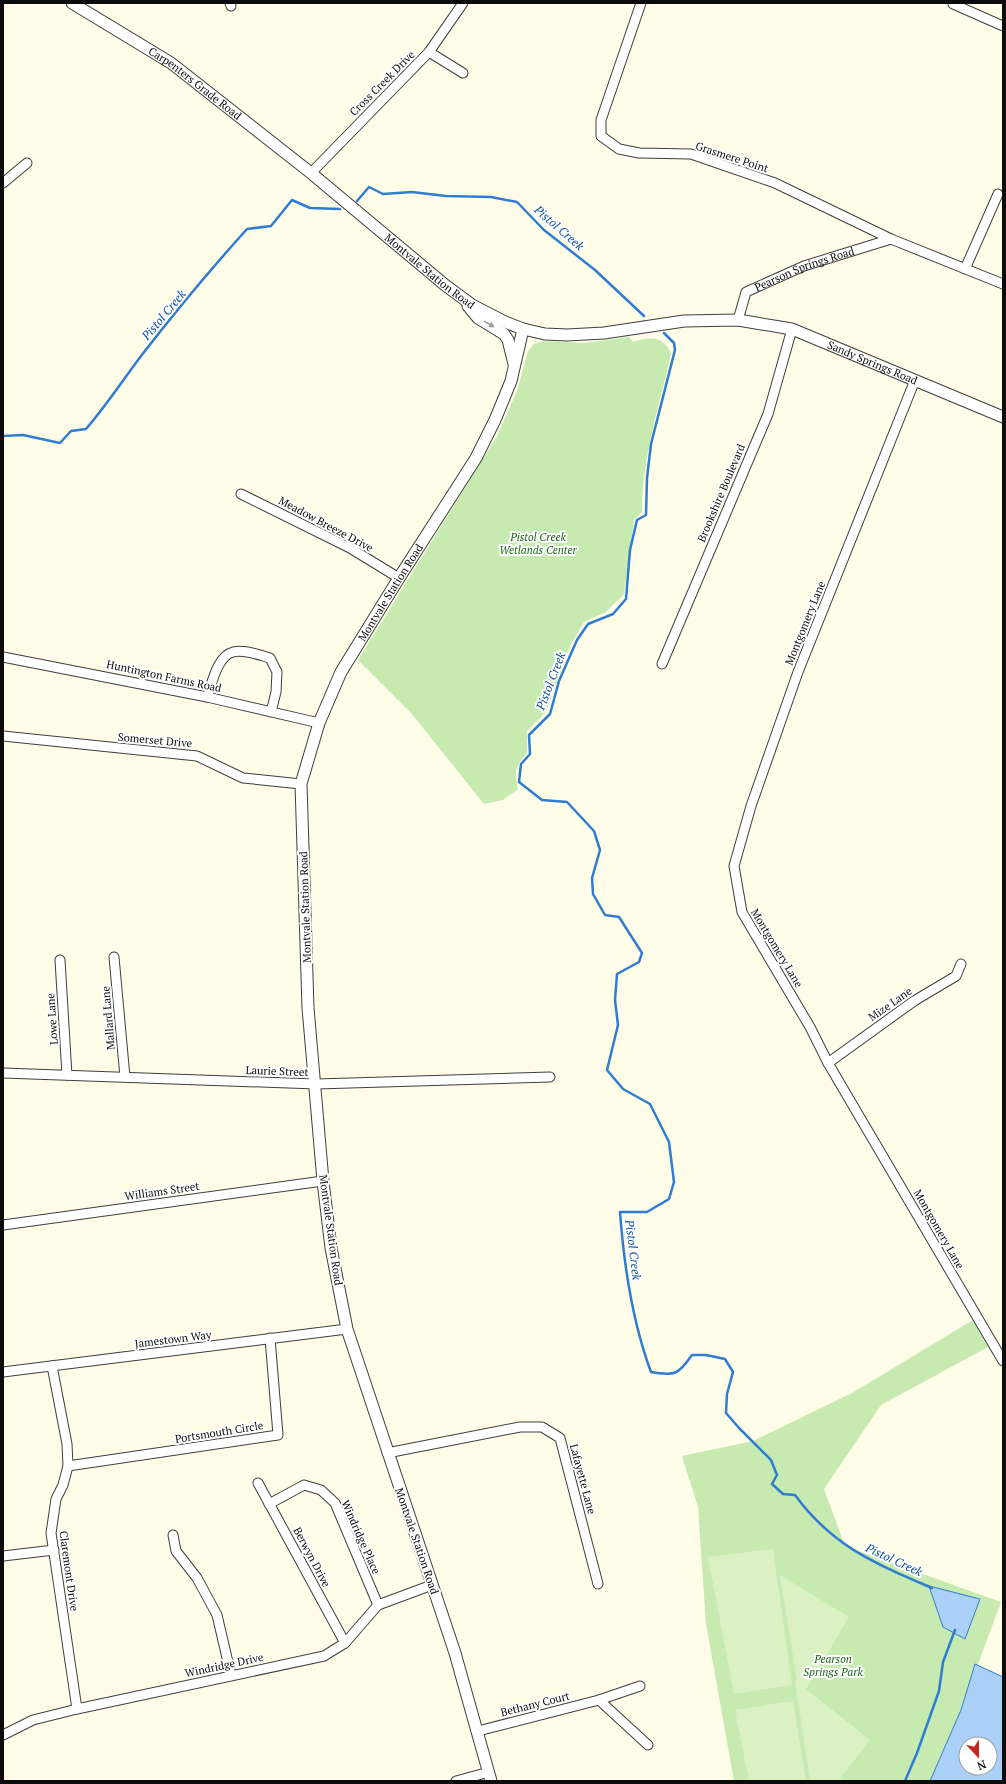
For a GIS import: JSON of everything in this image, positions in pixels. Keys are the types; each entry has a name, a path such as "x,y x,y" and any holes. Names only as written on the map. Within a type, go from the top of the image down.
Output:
{"street":[{"name":"Carpenters Grade Road","path":"72,3 172,63 311,173"},
{"name":"Cross Creek Drive","path":"311,173 429,52 463,3"},
{"name":"Grasmere Point","path":"641,3 601,120 601,136 619,149 639,153 691,154 775,184 891,239"},
{"path":"953,4 1003,26"},
{"path":"429,52 463,73"},
{"path":"3,183 27,163"},
{"name":"Montvale Station Road","path":"311,173 461,298 484,312 523,330 511,381 495,420 476,458 398,578 341,672 319,723 301,784 308,1008 316,1084 323,1181 331,1248 347,1329 387,1453 455,1653 490,1777"},
{"path":"965,269 998,194"},
{"path":"891,239 1003,284"},
{"name":"Pearson Springs Road","path":"738,320 746,292 804,266 891,239"},
{"path":"461,298 478,318 504,334 508,340 514,366"},
{"path":"523,330 545,334 580,335 673,322 738,320"},
{"name":"Sandy Springs Road","path":"738,320 792,329 1003,417"},
{"name":"Brookshire Boulevard","path":"662,664 768,414 792,329"},
{"name":"Montgomery Lane","path":"915,380 798,672 751,806 734,866 742,912 810,1027 828,1063 1003,1361"},
{"name":"Meadow Breeze Drive","path":"241,494 350,548 398,578"},
{"path":"207,697 222,659 232,652 247,652 270,658 277,672 276,692 271,712"},
{"name":"Huntington Farms Road","path":"3,657 207,697 319,723"},
{"name":"Somerset Drive","path":"3,736 197,756 243,778 301,784"},
{"name":"Mallard Lane","path":"114,957 124,1077"},
{"name":"Lowe Lane","path":"60,960 68,1075"},
{"name":"Mize Lane","path":"828,1063 914,1001 956,976 961,964"},
{"name":"Laurie Street","path":"3,1073 316,1084 550,1077"},
{"name":"Williams Street","path":"3,1226 323,1181"},
{"name":"Jamestown Way","path":"3,1372 347,1329"},
{"name":"Portsmouth Circle","path":"68,1466 278,1435 270,1338"},
{"name":"Claremont Drive","path":"52,1366 66,1444 68,1466 63,1484 56,1498 50,1533 54,1550 77,1709"},
{"name":"Lafayette Lane","path":"387,1453 520,1427 542,1427 560,1438 598,1584"},
{"name":"Berwyn Drive","path":"258,1483 345,1643"},
{"name":"Windridge Place","path":"269,1504 304,1485 321,1490 336,1503 378,1605"},
{"path":"174,1535 176,1551 196,1578 217,1615 231,1675"},
{"path":"3,1556 54,1550"},
{"name":"Windridge Drive","path":"3,1735 33,1720 77,1709 231,1675 309,1661 324,1656 345,1643 378,1605 432,1585"},
{"name":"Bethany Court","path":"478,1731 599,1700 640,1686"},
{"path":"599,1700 648,1745"},
{"path":"456,1781 490,1777"}],"green space":[{"name":"Pistol Creek Wetlands Center","path":"629,337 633,342 651,338 661,341 665,344 671,354 648,452 642,512 634,520 624,594 606,612 584,622 571,644 546,712 527,731 527,753 516,770 518,789 503,800 484,804 411,713 358,660 497,436 517,391 528,351 534,344 543,341 585,343"},
{"name":"Pearson Springs Park","path":"973,1320 988,1347 881,1405 824,1489 845,1546 1001,1602 961,1710 930,1781 734,1781 706,1624 698,1507 682,1456 753,1441 852,1393"},
{"path":"773,1549 792,1685 734,1694 708,1557"},
{"path":"780,1575 849,1617 806,1689 870,1740 838,1781 810,1781 795,1680 797,1681"},
{"path":"793,1701 806,1781 749,1781 735,1710"}],"water":[{"path":"929,1586 980,1599 965,1639 943,1627"},
{"path":"975,1664 1003,1677 1003,1781 930,1781 961,1710"}],"waterway":[{"name":"Pistol Creek","path":"357,201 369,187 383,194 412,192 446,196 491,197 517,202 544,230 595,270 644,316"},
{"name":"Pistol Creek","path":"3,436 23,435 60,443 71,431 86,429 167,323 247,229 271,226 292,200 310,208 340,209"},
{"name":"Pistol Creek","path":"664,333 674,343 675,350 651,444 647,478 646,515 637,520 630,550 626,599 613,614 588,624 577,640 559,681 550,714 529,735 530,754 521,764 519,782 542,800 567,802 594,831 600,850 592,878 593,894 605,915 619,917 642,953 639,962 617,974 615,1000 618,1025 607,1070 623,1089 650,1104 669,1142 674,1182 669,1199 647,1212 620,1212 630,1293 644,1353 651,1372 671,1374 683,1367 692,1355 706,1355 725,1359 733,1372 727,1394 726,1413 771,1460 777,1475 772,1484 783,1494 795,1495 809,1513 824,1528 856,1552 932,1588"},
{"name":"Pistol Creek","path":"905,1781 917,1753 939,1691 943,1662 955,1630"}]}
